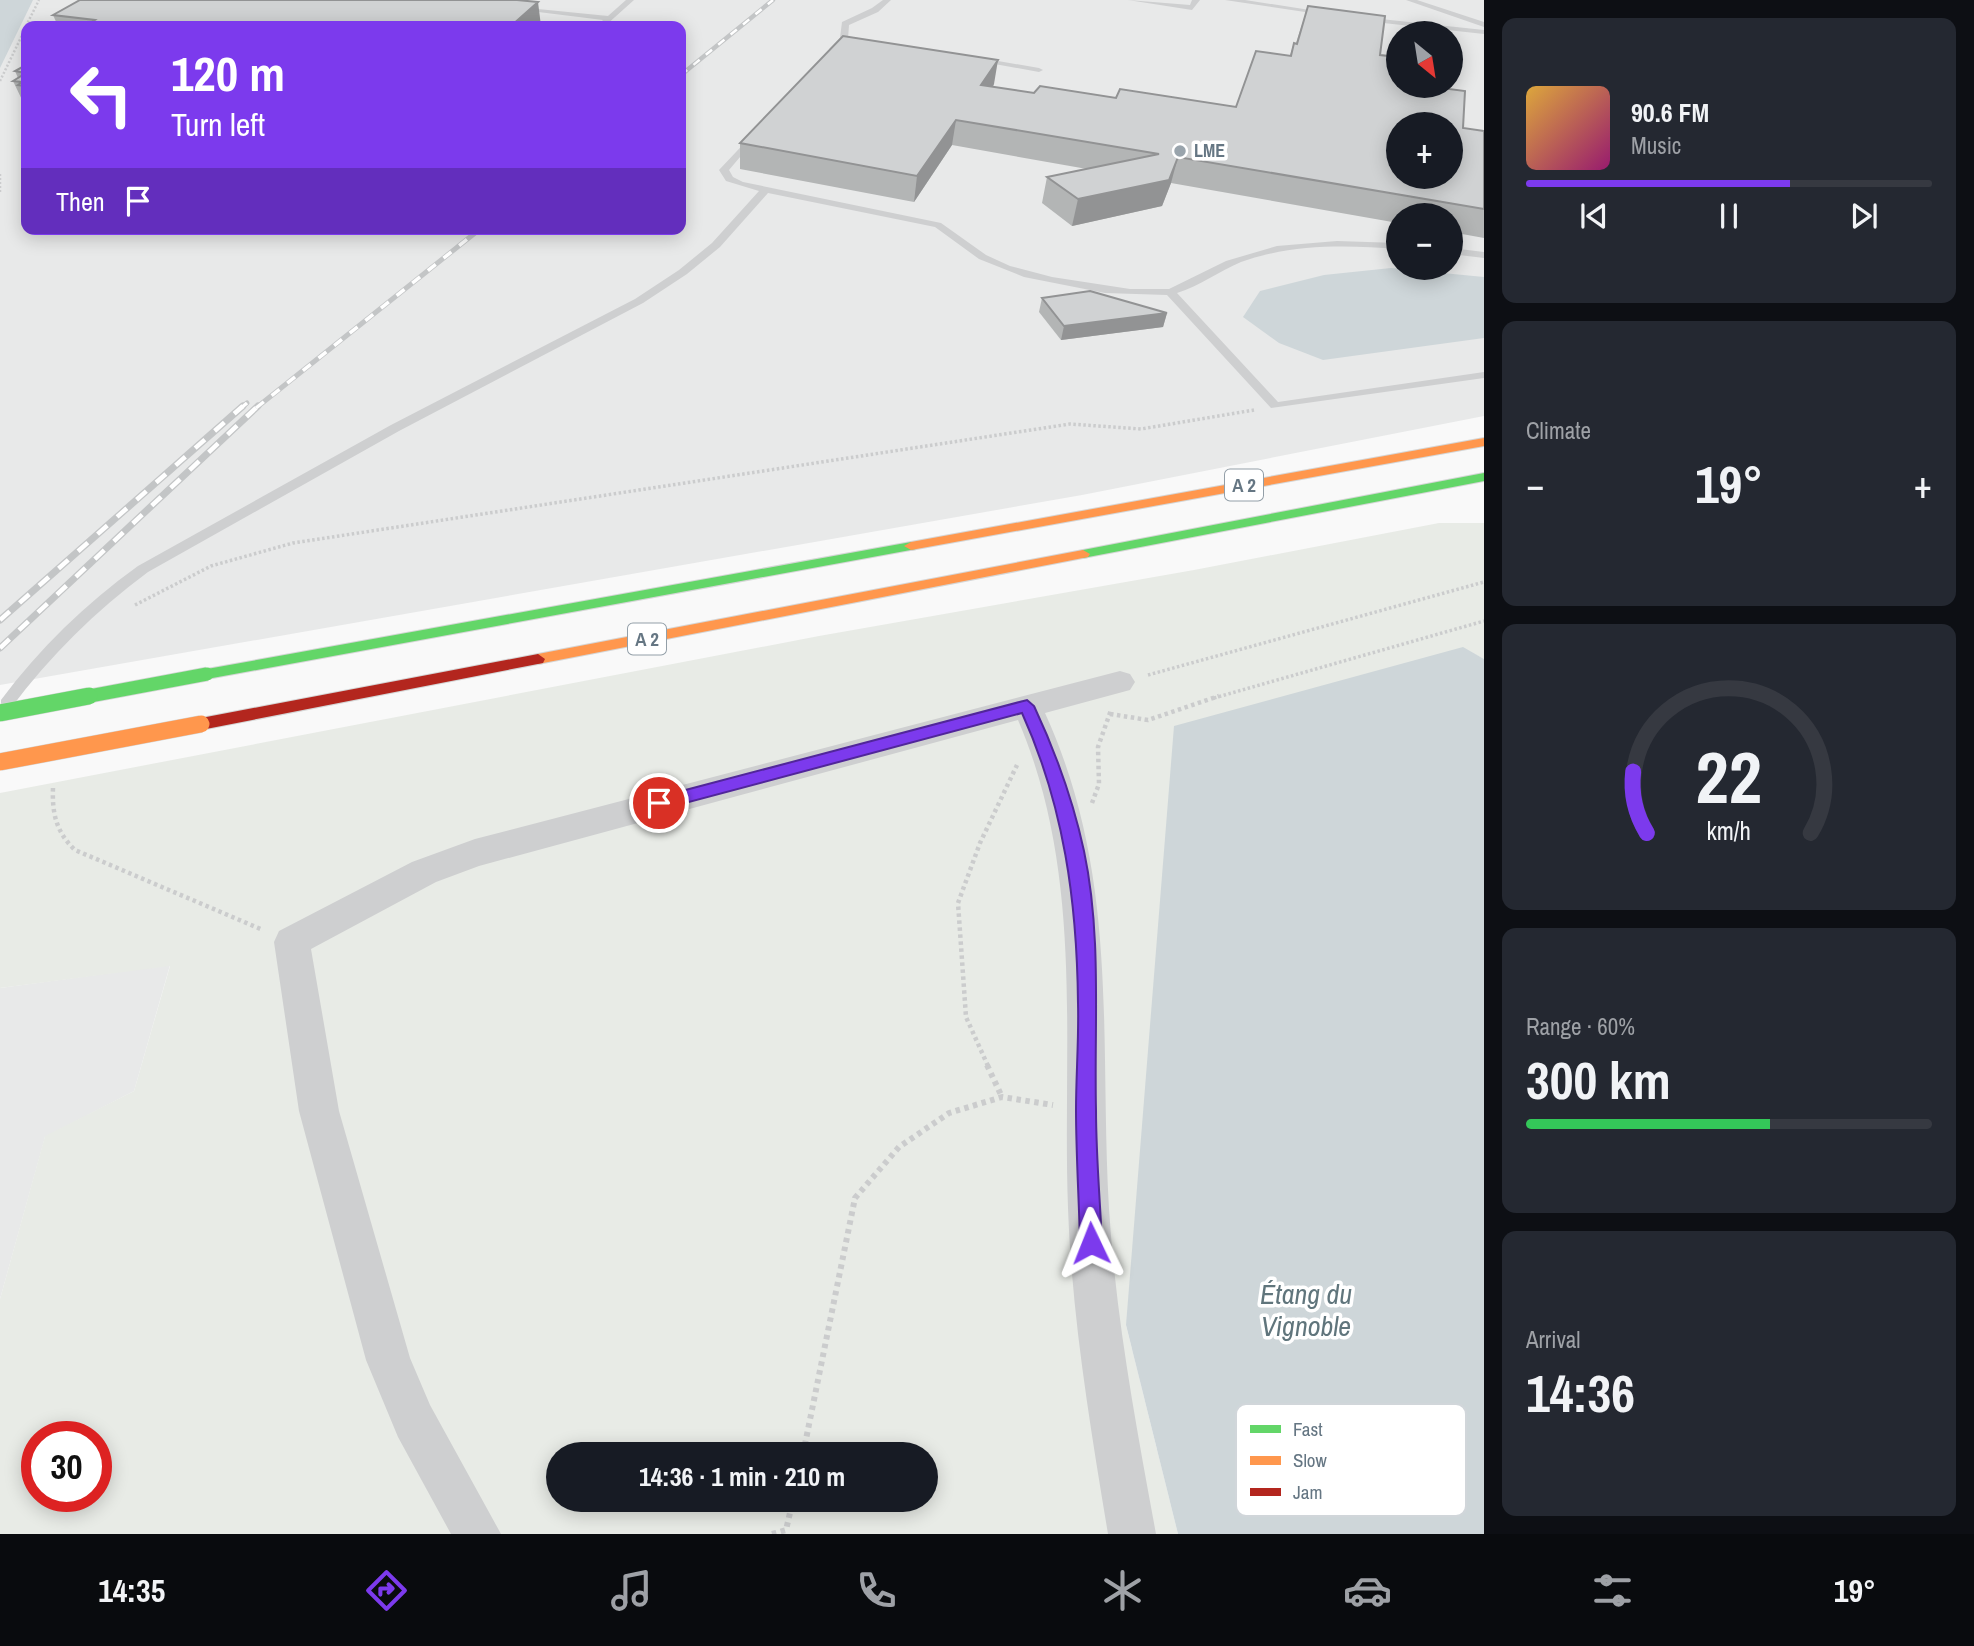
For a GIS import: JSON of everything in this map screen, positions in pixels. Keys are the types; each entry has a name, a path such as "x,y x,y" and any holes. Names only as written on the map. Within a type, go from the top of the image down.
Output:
{"highway":[{"name":"A 2","path":"0,712 1484,442"},
{"name":"A 2","path":"0,762 1484,477"},
{"path":"1417,492 1484,486"}],"street":[{"path":"477,1534 414,1421 388,1360 319,1111 292,942 415,877 475,853 1034,721 1115,698"},
{"path":"1034,721 1075,851 1082,895 1087,991 1086,1110 1095,1307 1132,1534"}],"lane":[{"path":"606,21 630,0"},
{"path":"826,58 844,37 845,24 875,10 887,0"},
{"path":"1132,0 1192,8 1196,0"},
{"path":"1229,0 1340,15"},
{"path":"1410,0 1484,25"},
{"path":"502,7 609,18"},
{"path":"1352,17 1484,32"},
{"path":"844,37 857,39"},
{"path":"969,57 1039,70"},
{"path":"764,125 724,170 726,176 734,182 937,225 952,232 989,261 1021,272 1126,293 1170,292 1185,287 1233,261 1267,251 1314,245 1386,246"},
{"path":"0,712 51,649 134,575 376,438 639,301 683,272 716,245 765,190"},
{"path":"1463,252 1484,255"},
{"path":"1170,292 1275,406 1484,375"}],"path":[{"path":"29,21 39,0"},
{"path":"0,81 21,37"},
{"path":"0,174 0,194"},
{"path":"127,610 207,567 284,544 1070,424 1141,429 1275,406"},
{"path":"1115,698 1484,582"},
{"path":"1115,698 1148,720 1235,691 1484,621"},
{"path":"1075,851 1099,784 1098,747 1115,698"},
{"path":"1002,1097 966,1017 958,904 981,843 1024,750 1034,721"},
{"path":"53,776 55,822 65,841 75,850 292,942"},
{"path":"805,1442 855,1198 899,1147 949,1113 1002,1097 1086,1110"},
{"path":"772,1534 786,1532 790,1512"}],"shaded area":[{"path":"0,0 1484,0 1484,416 1082,495 0,685"},
{"path":"1439,523 1484,523 1484,659 1463,648 1126,1325 1178,1534 0,1534 0,1299 45,1136 134,1091 170,966 0,988 0,793 819,636 1194,570"},
{"path":"170,965 134,1091 45,1137 0,1299 0,988"}],"water":[{"path":"0,0 33,0 21,21 0,68"},
{"path":"1386,269 1386,280 1463,280 1463,275 1484,277 1484,338 1323,360 1279,343 1243,317 1260,291 1324,275"},
{"name":"Étang du Vignoble","path":"1463,647 1484,659 1484,1534 1178,1534 1126,1325 1174,726"}],"building":[{"path":"80,0 538,2 517,21 94,21 53,15"},
{"path":"1308,6 1385,16 1380,55 1386,56 1386,98 1463,98 1465,91 1463,128 1484,131 1484,209 1463,205 1463,203 1449,203 1178,157 1169,180 1078,199 1047,177 1159,154 956,120 917,176 740,143 843,36 998,60 981,85 1034,93 1040,86 1116,98 1120,89 1236,107 1256,51 1291,56 1294,43 1297,44"},
{"path":"1090,291 1167,313 1064,326 1042,298"}],"railway":[{"path":"686,71 773,0"},
{"path":"256,408 472,235"},
{"path":"241,408 247,403"},
{"path":"0,620 243,406"},
{"path":"0,648 258,406"}],"traffic: fast":[{"path":"1083,554 1484,477"},
{"path":"207,674 911,546"},
{"path":"0,713 207,674"}],"traffic: slow":[{"path":"911,546 1484,442"},
{"path":"538,659 1083,554"},
{"path":"0,762 201,724"}],"traffic: jam":[{"path":"201,724 538,659"}],"place":[{"name":"LME","path":"1180,151"}],"route":[{"path":"659,803 1027,706 1051,760 1075,851 1082,895 1088,1004 1086,1110 1091,1243"}]}
